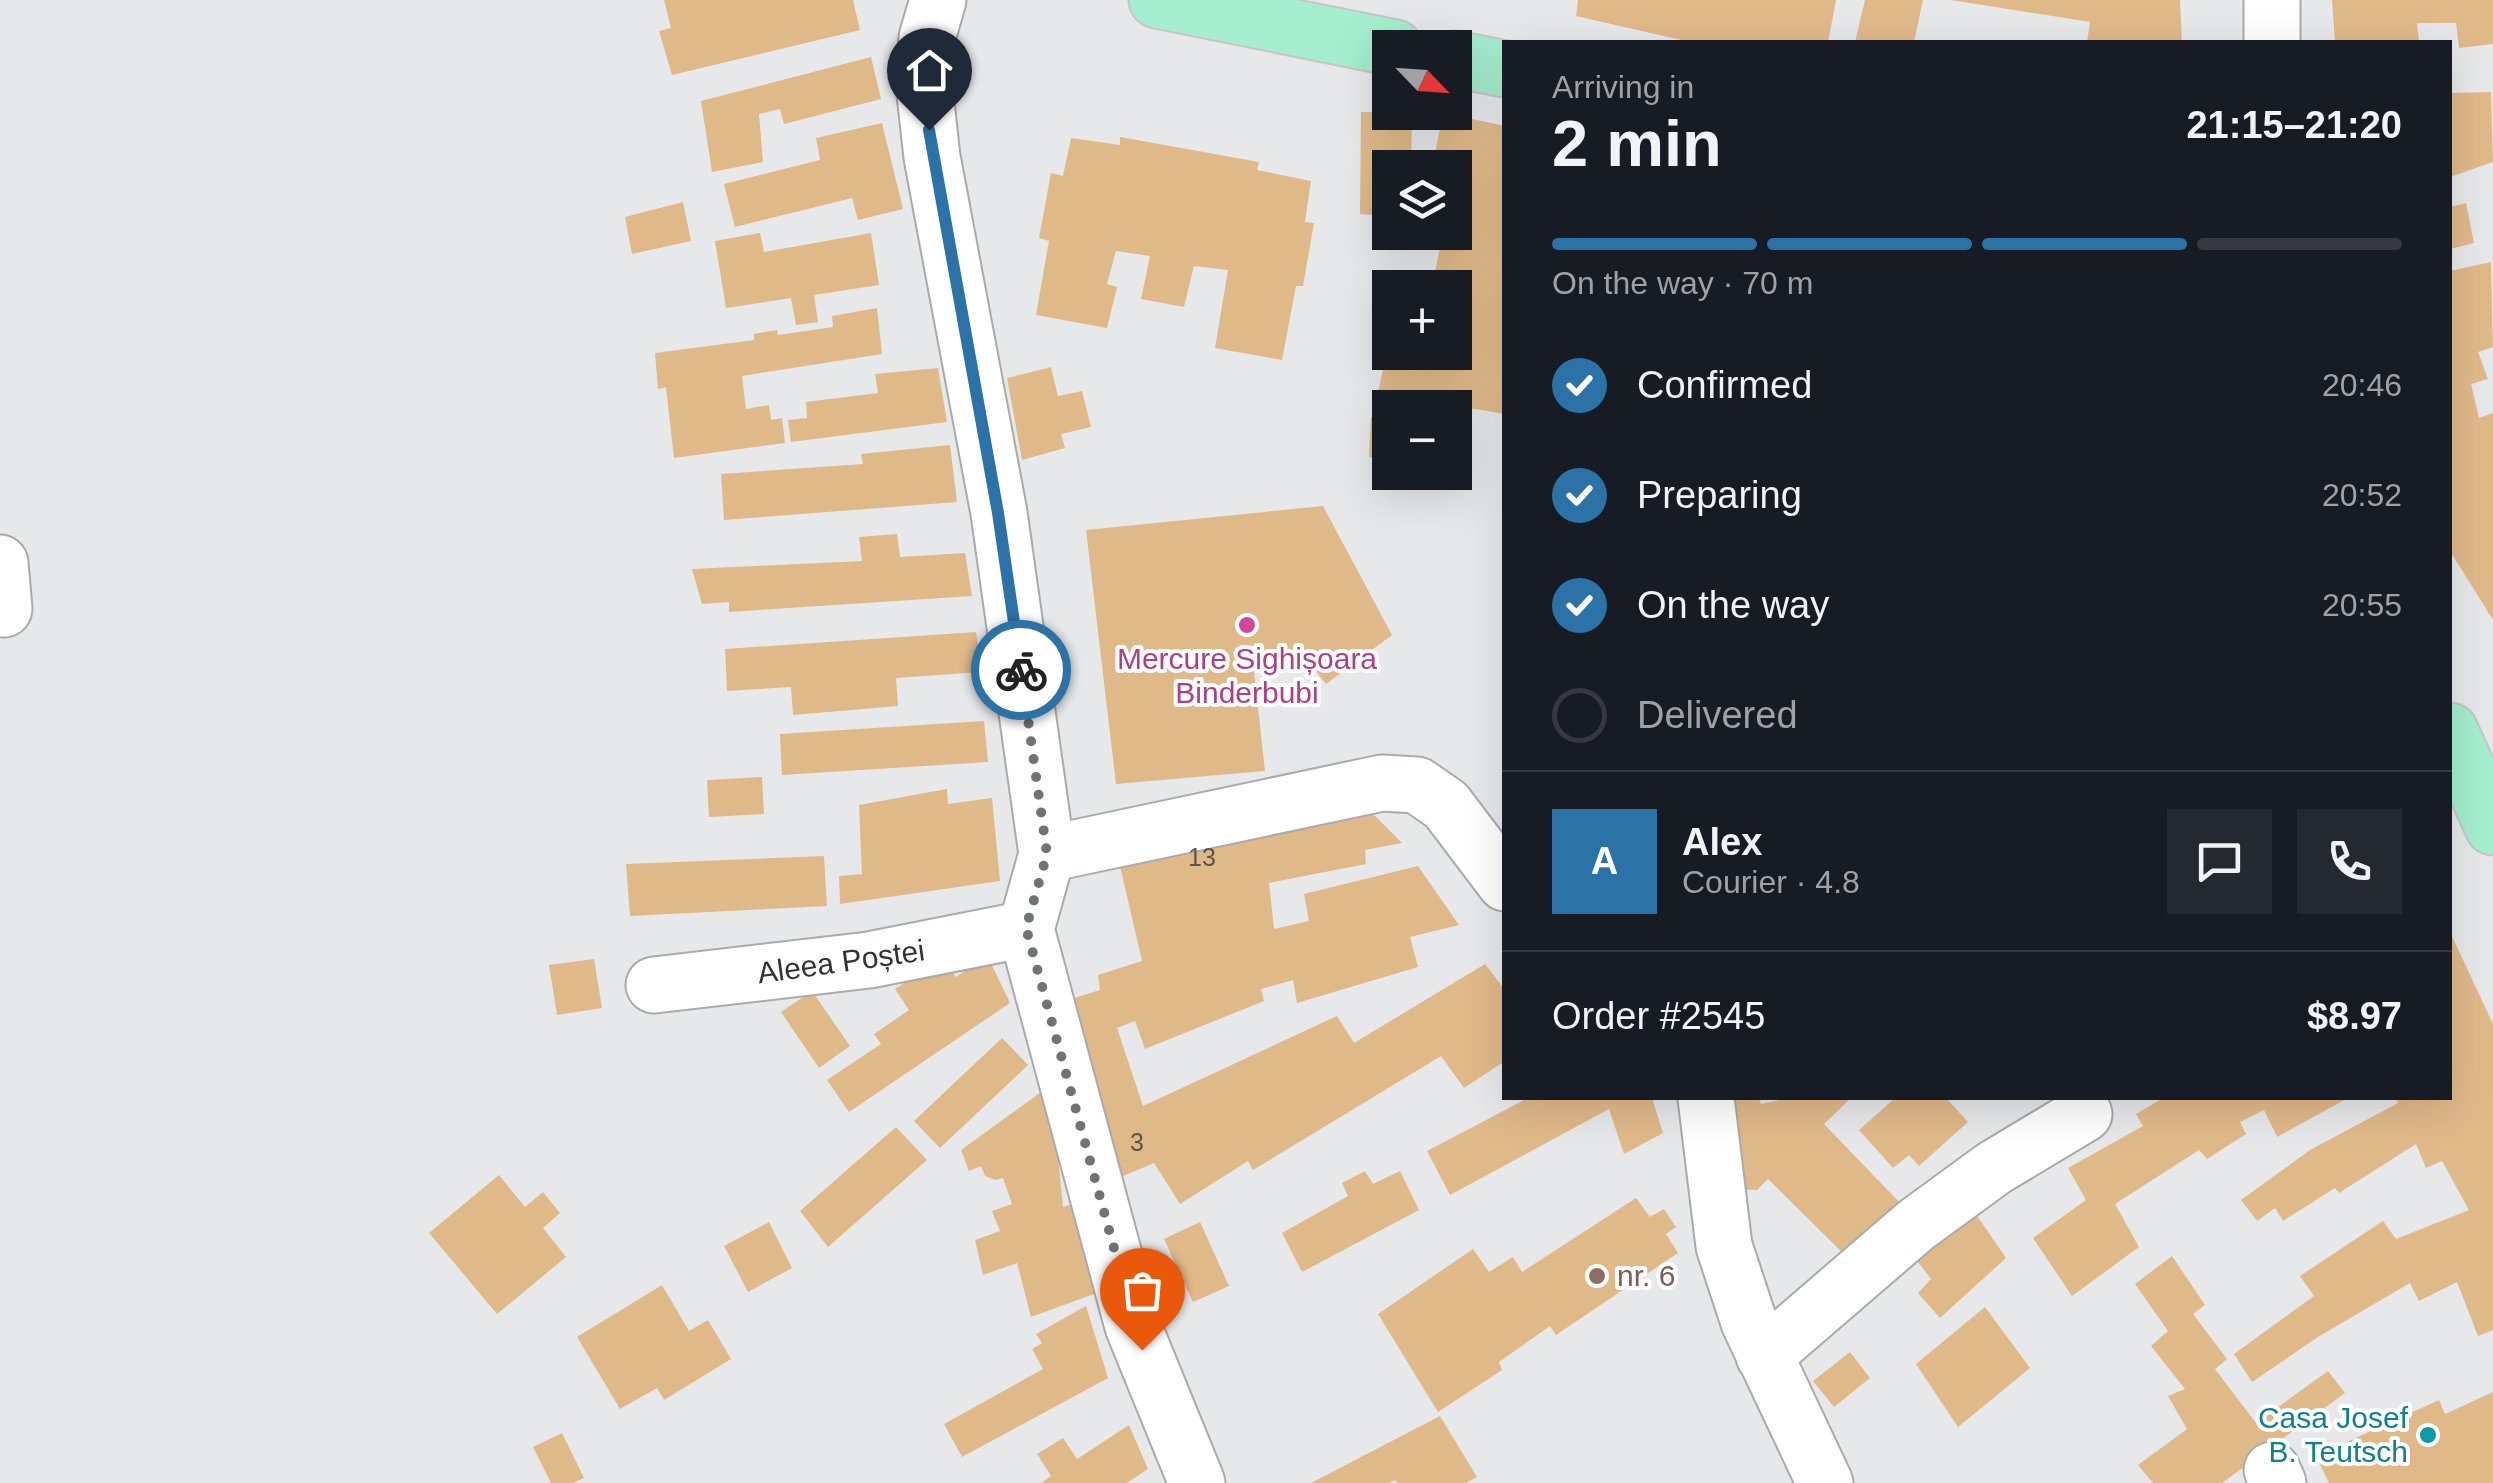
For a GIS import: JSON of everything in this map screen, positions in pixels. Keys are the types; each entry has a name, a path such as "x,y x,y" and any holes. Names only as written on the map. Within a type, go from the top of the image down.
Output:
{"main road":[{"path":"1157,0 1372,43"},
{"path":"1472,63 1502,68"},
{"path":"2452,736 2493,827"}],"street":[{"path":"938,0 927,38 923,76 932,157 998,513 1047,854 1026,928 1134,1326 1196,1483"},
{"path":"2272,0 2272,40"},
{"path":"1047,854 1382,782 1417,785 1446,805 1502,879"},
{"name":"Aleea Poștei","path":"654,985 869,960 1026,928"},
{"path":"1706,1100 1724,1246 1764,1356 1825,1483"},
{"path":"1764,1356 1916,1225 1994,1168 2084,1114"}],"building":[{"path":"664,0 853,0 860,30 672,75 659,31 671,28"},
{"path":"1578,0 1836,0 1828,40 1681,40 1576,16"},
{"path":"1865,0 1923,0 1914,40 1855,40"},
{"path":"1951,0 2180,0 2182,40 2087,40 2090,22"},
{"path":"2332,0 2493,0 2493,44 2459,48 2456,23 2417,23 2419,40 2335,40"},
{"path":"871,57 881,99 784,124 780,109 759,114 763,162 712,172 701,101"},
{"path":"2491,92 2493,162 2452,176 2452,93"},
{"path":"1361,112 1372,112 1372,130 1412,130 1411,150 1372,150 1372,215 1360,214"},
{"path":"1472,119 1502,125 1502,414 1472,409 1472,390 1379,390 1383,370 1472,370 1472,270 1436,270 1439,250 1472,250 1472,150 1436,150 1440,130 1472,130"},
{"path":"882,123 903,209 858,220 852,198 735,227 724,184 820,160 816,138"},
{"path":"1120,137 1259,162 1257,170 1311,181 1305,222 1314,223 1303,286 1296,286 1282,360 1215,348 1228,270 1194,266 1184,307 1141,299 1150,256 1116,251 1107,284 1117,287 1107,328 1036,315 1049,241 1039,238 1051,173 1063,176 1071,138 1120,145"},
{"path":"683,202 691,241 632,254 625,217"},
{"path":"2466,203 2474,243 2452,248 2452,206"},
{"path":"760,233 764,252 871,233 879,285 814,295 818,322 796,325 791,298 726,308 715,241"},
{"path":"2491,262 2493,347 2478,352 2488,379 2471,384 2479,418 2493,413 2493,620 2452,554 2452,271"},
{"path":"877,308 882,354 742,376 746,409 769,405 771,420 782,418 785,443 674,458 666,387 658,389 655,353 754,340 754,334 777,330 778,335 833,327 832,316"},
{"path":"1051,367 1058,396 1082,391 1091,427 1061,434 1065,448 1022,460 1007,378"},
{"path":"938,368 947,422 791,442 788,420 807,418 806,402 878,393 875,374"},
{"path":"1371,417 1372,417 1372,457"},
{"path":"950,445 957,502 724,520 721,474 863,464 861,454"},
{"path":"1323,506 1392,635 1326,684 1302,654 1254,671 1265,771 1116,784 1086,530"},
{"path":"897,534 900,557 965,553 972,596 729,612 729,602 702,604 692,569 862,561 859,537"},
{"path":"976,632 981,672 896,678 898,706 793,715 791,687 727,691 725,649"},
{"path":"984,721 988,762 782,775 780,734"},
{"path":"762,777 764,814 709,817 707,780"},
{"path":"947,789 948,804 992,798 1000,881 840,904 839,876 862,874 859,805"},
{"path":"1360,809 1375,816 1402,843 1365,850 1366,864 1269,883 1274,929 1309,921 1304,894 1418,866 1459,925 1410,937 1418,967 1297,1003 1293,980 1261,989 1264,1001 1145,1049 1135,1021 1117,1028 1143,1106 1337,1016 1354,1043 1485,964 1502,986 1502,1063 1464,1088 1441,1056 1253,1170 1248,1161 1180,1204 1154,1163 1121,1177 1071,999 1100,990 1098,975 1142,961 1117,853"},
{"path":"824,856 827,906 630,916 626,864"},
{"path":"2452,936 2493,1024 2493,1330 2478,1336 2457,1282 2419,1301 2410,1283 2318,1337 2252,1382 2234,1354 2314,1296 2300,1276 2383,1221 2396,1239 2469,1210 2442,1161 2426,1168 2416,1144 2339,1193 2335,1188 2283,1221 2275,1208 2257,1221 2241,1200 2310,1150 2398,1103 2396,1100 2452,1100"},
{"path":"987,955 1010,1003 849,1112 827,1080 881,1044 874,1034 909,1010 895,989 937,961 947,964 956,977"},
{"path":"594,959 602,1008 557,1015 549,965"},
{"path":"812,991 850,1046 819,1068 781,1012"},
{"path":"1002,1038 1028,1065 940,1148 914,1121"},
{"path":"1051,1085 1063,1207 1084,1200 1097,1293 1031,1317 1017,1263 983,1275 975,1240 1000,1231 992,1211 1012,1204 1003,1178 985,1176 981,1166 969,1171 961,1150"},
{"path":"1524,1100 1653,1100 1663,1133 1624,1154 1609,1109 1450,1195 1427,1151"},
{"path":"1728,1100 1760,1100 1761,1104 1780,1100 1849,1100 1824,1124 1902,1205 1849,1259 1768,1179 1757,1190 1732,1189"},
{"path":"1893,1100 1948,1100 1968,1122 1919,1166 1909,1155 1893,1168 1859,1130"},
{"path":"2160,1100 2344,1100 2277,1137 2264,1110 2240,1122 2246,1134 2207,1159 2199,1150 2115,1204 2139,1247 2072,1296 2033,1238 2086,1200 2068,1168 2143,1126 2136,1114"},
{"path":"896,1127 927,1160 828,1247 800,1211"},
{"path":"1365,1171 1373,1184 1400,1171 1419,1210 1302,1272 1282,1233 1348,1196 1342,1183"},
{"path":"499,1175 525,1207 543,1192 560,1213 543,1228 566,1257 497,1314 429,1233"},
{"path":"1636,1198 1650,1217 1664,1209 1676,1227 1666,1234 1678,1253 1556,1335 1550,1326 1499,1362 1502,1370 1438,1412 1378,1314 1473,1249 1489,1272 1513,1257 1522,1272"},
{"path":"1967,1201 2006,1258 1940,1318 1918,1293 1931,1279 1908,1249"},
{"path":"769,1222 792,1268 748,1292 724,1246"},
{"path":"1200,1222 1229,1286 1193,1302 1164,1239"},
{"path":"2172,1256 2205,1305 2193,1314 2227,1359 2215,1369 2256,1423 2328,1371 2345,1393 2222,1483 2153,1483 2138,1465 2187,1429 2168,1396 2185,1389 2151,1346 2168,1331 2135,1284"},
{"path":"662,1285 689,1331 708,1320 731,1359 664,1400 657,1388 620,1409 577,1337"},
{"path":"1086,1306 1108,1378 962,1457 944,1424 1043,1369 1032,1349 1042,1343 1036,1334"},
{"path":"1985,1307 2030,1368 1958,1427 1916,1364"},
{"path":"1850,1352 1870,1378 1834,1407 1813,1381"},
{"name":"Casa Josef B. Teutsch","path":"2493,1392 2493,1483 2329,1483 2316,1456 2439,1400 2445,1414"},
{"path":"1440,1416 1477,1477 1466,1483 1311,1483"},
{"path":"1129,1425 1148,1469 1127,1483 1041,1483 1051,1476 1037,1454 1063,1438 1077,1459"},
{"path":"562,1433 584,1478 573,1483 551,1483 533,1447"}],"way so far":[{"path":"1021,670 1047,854 1026,928 1142,1350"}],"place":[{"name":"Mercure Sighișoara Binderbubi","path":"1247,625"},
{"name":"nr. 6","path":"1597,1276"},
{"name":"Casa Josef B. Teutsch","path":"2428,1435"}],"route":[{"path":"929,130 998,513 1021,670"}]}
